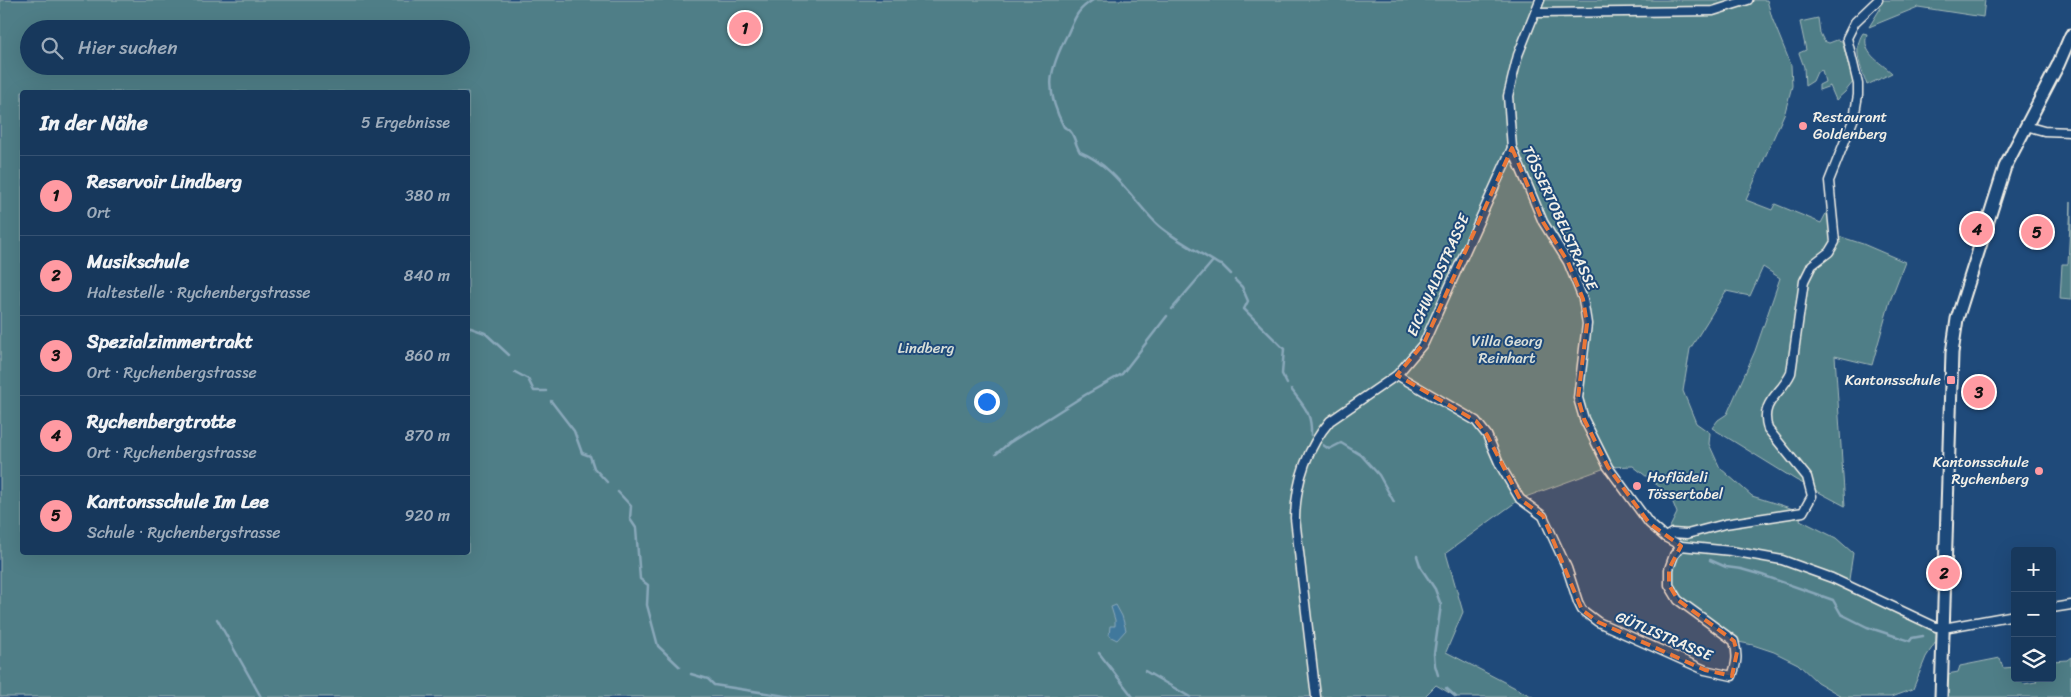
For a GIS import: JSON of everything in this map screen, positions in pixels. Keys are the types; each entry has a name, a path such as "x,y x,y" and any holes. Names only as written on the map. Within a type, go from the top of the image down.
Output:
{"street":[{"name":"TÖSSERTOBELSTRASSE","path":"1540,0 1537,13 1518,55 1508,96 1512,148 1543,222 1568,262 1583,299 1587,324 1578,398 1584,419 1608,467 1649,523 1665,537 1681,546 1731,551 1782,560 1832,578 1936,627 1943,628"},
{"path":"1537,13 1713,11 1748,0"},
{"path":"1665,537 1672,533 1686,534 1725,524 1803,512 1812,496 1807,478 1768,429 1765,420 1766,410 1770,401 1787,382 1792,373 1804,281 1812,265 1829,252 1835,242 1829,181 1854,118 1858,95 1858,84 1847,38 1855,22 1878,0"},
{"path":"1941,697 1952,353 1957,319 2006,167 2058,65 2071,35"},
{"path":"2026,126 2044,131 2071,132"},
{"name":"EICHWALDSTRASSE","path":"1316,697 1294,518 1296,492 1306,461 1322,430 1330,421 1398,375 1424,343 1512,148"},
{"name":"GÜTLISTRASSE","path":"1398,375 1476,421 1487,435 1500,465 1520,499 1543,516 1567,568 1582,610 1598,622 1705,670 1732,676 1737,663 1737,652 1734,642 1678,600 1669,585 1669,569 1674,556 1681,546"},
{"path":"2056,607 2071,605"},
{"path":"1943,628 2011,616"}],"highlighted area":[{"path":"1512,148 1543,222 1568,262 1583,299 1587,324 1578,398 1584,419 1608,467 1649,523 1681,546 1669,569 1669,585 1678,600 1734,641 1737,652 1732,676 1705,670 1598,622 1582,610 1543,516 1520,499 1487,435 1476,421 1397,375 1424,343"}],"green space":[{"name":"Lindberg","path":"0,0 1767,0 1772,18 1791,65 1792,86 1785,112 1746,200 1772,210 1775,204 1821,223 1830,206 1835,235 1863,244 1905,262 1890,301 1872,365 1835,356 1845,506 1796,480 1712,428 1718,420 1727,414 1755,351 1780,278 1763,267 1750,296 1726,291 1690,349 1683,391 1696,423 1710,433 1709,444 1720,468 1752,496 1803,512 1800,520 1836,538 1853,553 1848,586 1936,627 1937,640 1926,657 1913,689 1891,697 1843,697 1817,682 1798,664 1774,652 1734,641 1678,600 1669,585 1669,569 1681,546 1665,537 1677,513 1670,495 1633,466 1608,467 1520,499 1446,553 1463,612 1446,652 1533,697 1456,697 1436,685 1424,697 0,697"},
{"path":"1878,0 1985,0 1983,17 1918,7 1869,27 1880,9 1875,2"},
{"path":"1818,18 1820,33 1824,41 1829,43 1837,40 1842,41 1853,82 1836,100 1830,86 1819,90 1819,85 1825,82 1822,70 1817,72 1813,81 1805,86 1804,67 1799,53 1806,50 1800,22"},
{"path":"1863,33 1867,34 1866,41 1869,52 1892,73 1867,85 1858,52 1858,45"},
{"path":"2071,202 2071,300 2060,299 2062,264 2068,264"},
{"path":"2071,657 2071,697 1941,697 1942,675 1958,672 1960,666 2000,658 2003,668 2011,667 2011,682 2022,682 2024,684 2056,682 2056,661 2067,660"}],"water":[{"path":"1116,605 1126,630 1117,640 1109,636 1110,626 1115,626 1111,607"}],"waterway":[{"path":"1093,0 1083,7 1075,18 1053,69 1051,90 1064,127 1072,134 1080,152 1092,158 1112,174 1156,223 1186,245 1222,265 1231,274"},
{"path":"1172,309 1213,261"},
{"path":"1235,280 1242,287 1248,301 1244,309 1284,349 1282,374 1287,384"},
{"path":"996,454 1009,443 1122,374 1167,316"},
{"path":"470,328 485,333 509,355"},
{"path":"515,372 528,379 534,391 546,391"},
{"path":"1291,389 1309,415 1311,435"},
{"path":"551,401 574,431 582,453 590,456 594,468 607,482"},
{"path":"1323,445 1329,449 1341,443 1361,455 1379,475 1394,502"},
{"path":"618,492 631,506 630,519 636,528 640,579 648,585 647,605 658,646 680,667"},
{"path":"1417,556 1421,568 1435,589 1441,605 1434,654 1438,675"},
{"path":"1710,560 1726,567 1762,575 1833,600 1841,614 1867,627 1910,641 1912,638 1923,636"},
{"path":"217,619 261,697"},
{"path":"1099,653 1133,697"},
{"path":"1145,671 1190,697"},
{"path":"691,674 708,679 714,685 792,697"},
{"path":"1446,688 1456,697"}],"place":[{"name":"Reservoir Lindberg","path":"745,28"},
{"name":"Restaurant Goldenberg","path":"1803,126"},
{"name":"Rychenbergtrotte","path":"1977,229"},
{"name":"Kantonsschule Im Lee","path":"2037,232"},
{"name":"Kantonsschule","path":"1951,380"},
{"name":"Spezialzimmertrakt","path":"1979,392"},
{"name":"Kantonsschule Rychenberg","path":"2039,471"},
{"name":"Hoflädeli Tössertobel","path":"1637,486"},
{"name":"Musikschule","path":"1944,573"}],"park label":[{"name":"Villa Georg Reinhart","path":"1507,350"}]}
